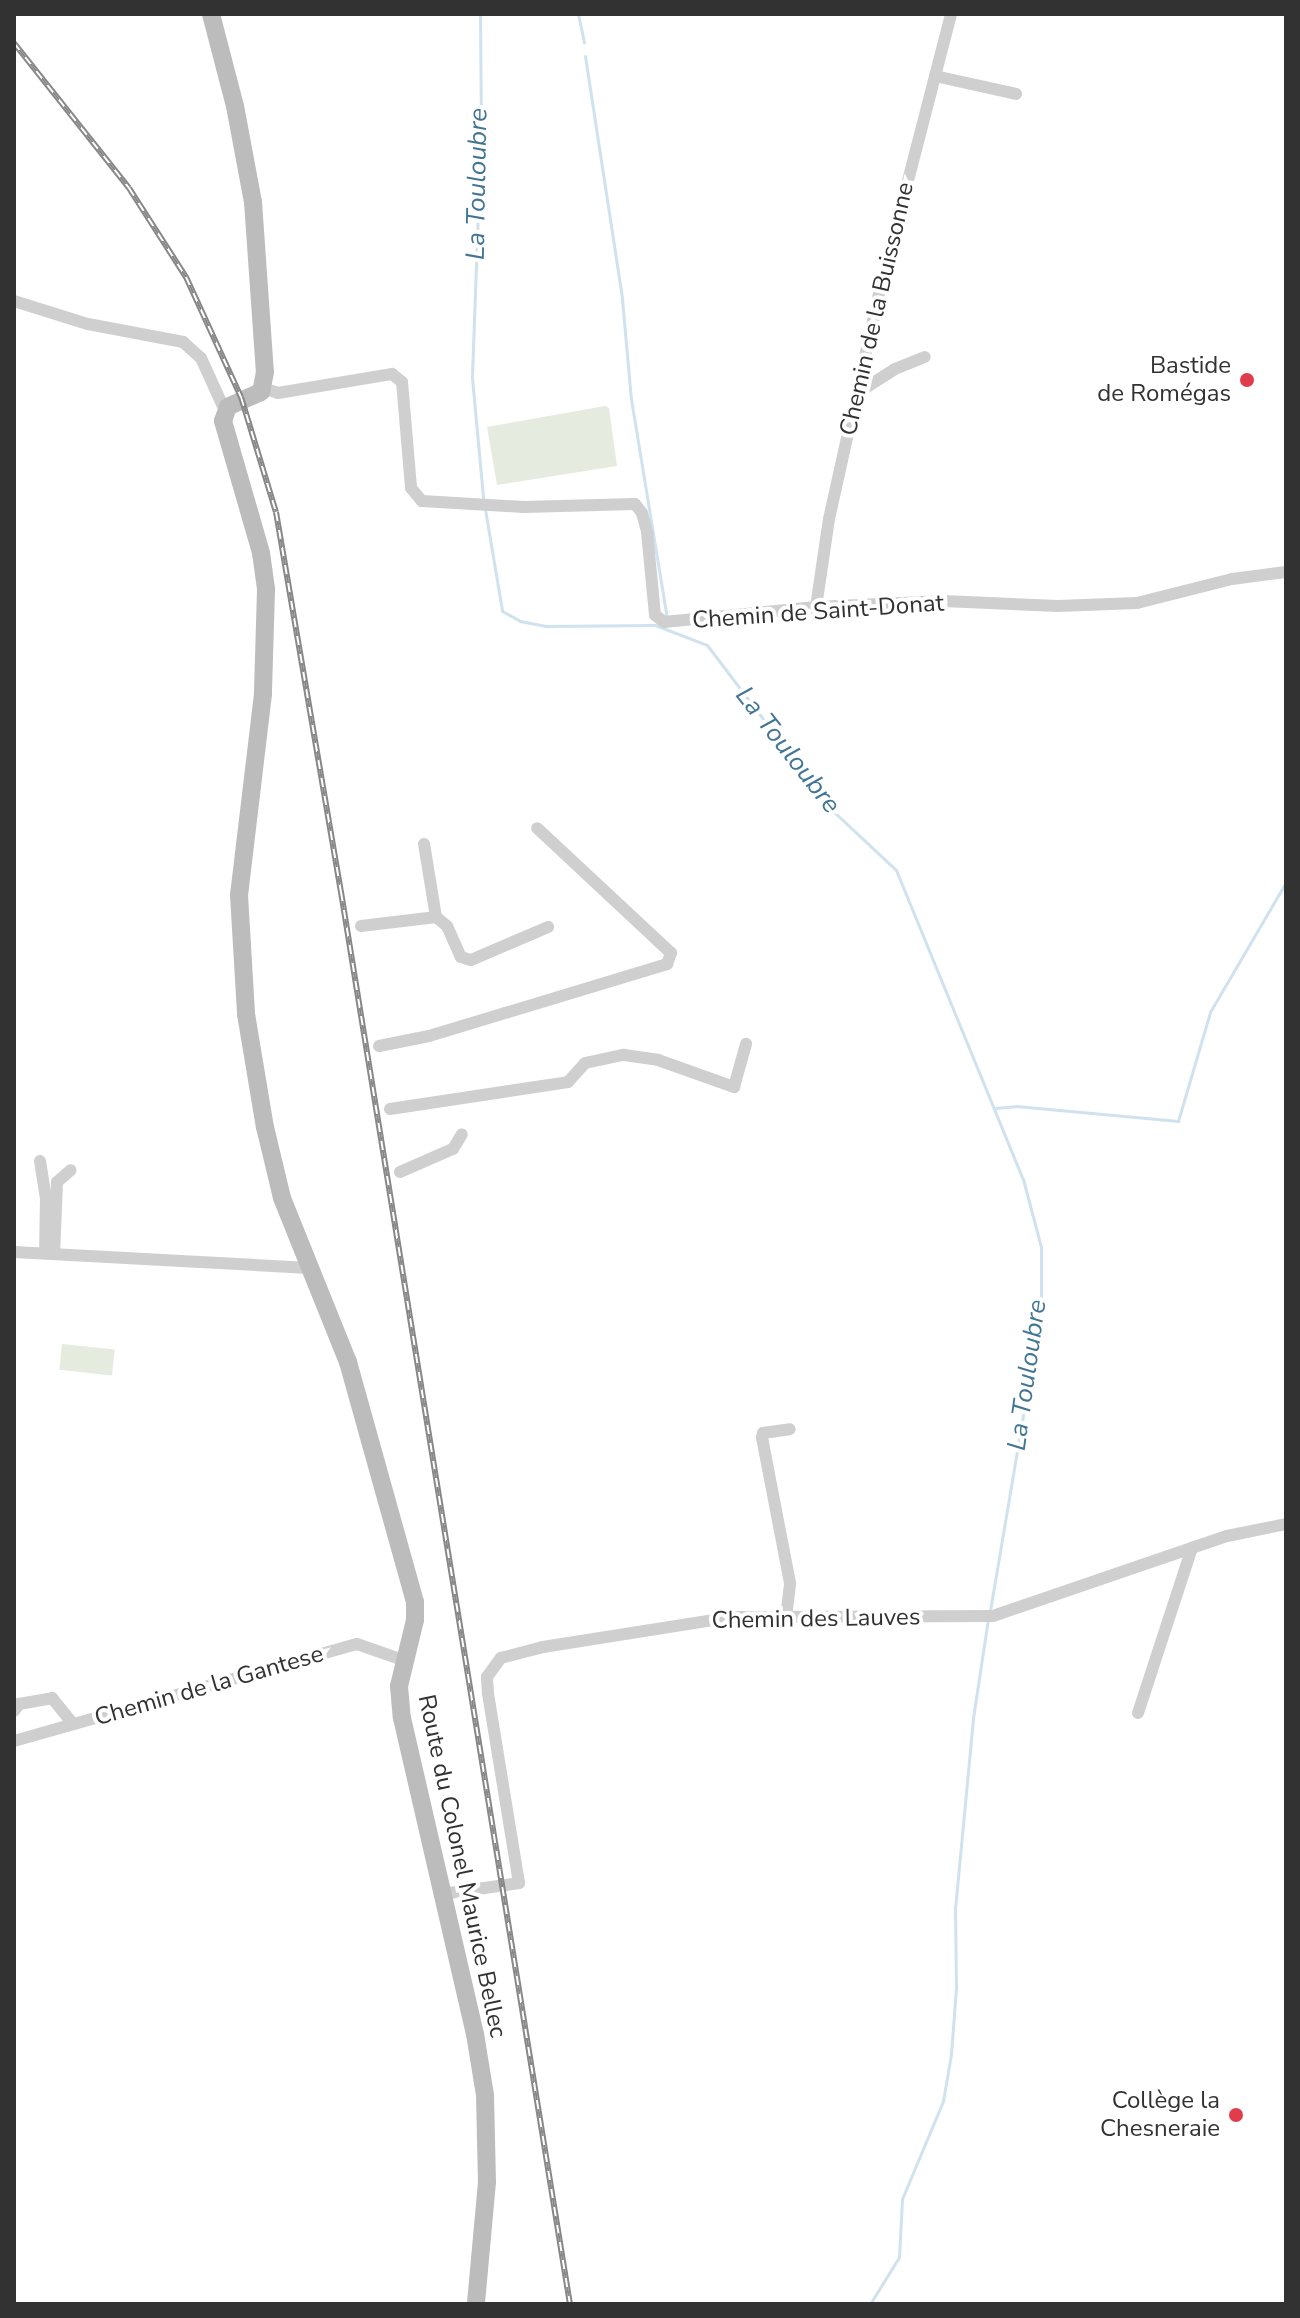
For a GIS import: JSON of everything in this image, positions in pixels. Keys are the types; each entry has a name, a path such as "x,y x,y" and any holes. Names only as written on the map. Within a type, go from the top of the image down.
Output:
{"main road":[{"path":"211,14 235,106 253,202 263,388 257,395 225,411"},
{"name":"Route du Colonel Maurice Bellec","path":"225,411 223,421 261,553 266,590 264,683 239,895 243,987 275,1174 348,1362 413,1591 416,1612 399,1686 402,1718 475,2034 485,2095 487,2182 476,2304"}],"street":[{"name":"Chemin de la Buissonne","path":"816,607 829,519 856,394 951,14"},
{"path":"935,76 1016,94"},
{"path":"14,301 88,324 183,342 201,358 225,411"},
{"path":"856,394 895,369 925,357"},
{"name":"Chemin de Saint-Donat","path":"263,388 278,393 392,374 402,382 411,488 422,501 524,507 635,504 642,513 647,532 655,615 664,622 816,607 943,601 1058,606 1137,603 1232,579 1286,572"},
{"path":"379,1046 429,1036 667,964 671,953 537,828"},
{"path":"424,844 436,917 447,926 461,957 471,960 548,927"},
{"path":"361,926 436,917"},
{"path":"390,1109 568,1082 585,1063 624,1055 658,1060 734,1087 746,1044"},
{"path":"400,1172 453,1149 462,1134"},
{"path":"40,1161 50,1254"},
{"path":"50,1254 57,1182 71,1170"},
{"path":"14,1252 309,1268"},
{"path":"786,1617 790,1583 762,1438 763,1433 790,1429"},
{"name":"Chemin des Lauves","path":"442,1894 519,1883 488,1693 487,1677 501,1658 543,1647 732,1617 988,1616 1227,1536 1286,1524"},
{"path":"1138,1713 1192,1548"},
{"name":"Chemin de la Gantese","path":"14,1741 357,1644 403,1660"},
{"path":"14,1711 19,1704 52,1698 73,1724"}],"shaded area":[{"path":"605,406 609,408 617,466 497,485 487,427"},
{"path":"62,1344 115,1350 112,1375 59,1370"}],"waterway":[{"name":"La Touloubre","path":"480,14 481,129 472,378 483,497"},
{"path":"578,14 584,42"},
{"path":"585,56 622,299 631,399 667,618"},
{"name":"La Touloubre","path":"485,509 502,611 520,621 545,626 655,625 707,645 801,769 817,796 896,870 1023,1179 1041,1247 1041,1309 990,1611"},
{"path":"995,1108 1016,1106 1178,1121 1210,1012 1286,882"},
{"name":"La Touloubre","path":"870,2304 899,2257 902,2199 943,2101 951,2054 956,1988 955,1909 973,1718 988,1619"}],"railway":[{"path":"14,43 129,188 186,277 241,397 276,512 341,892 570,2304"}],"place":[{"name":"Bastide de Romégas","path":"1247,380"},
{"name":"Collège la Chesneraie","path":"1236,2115"}]}
